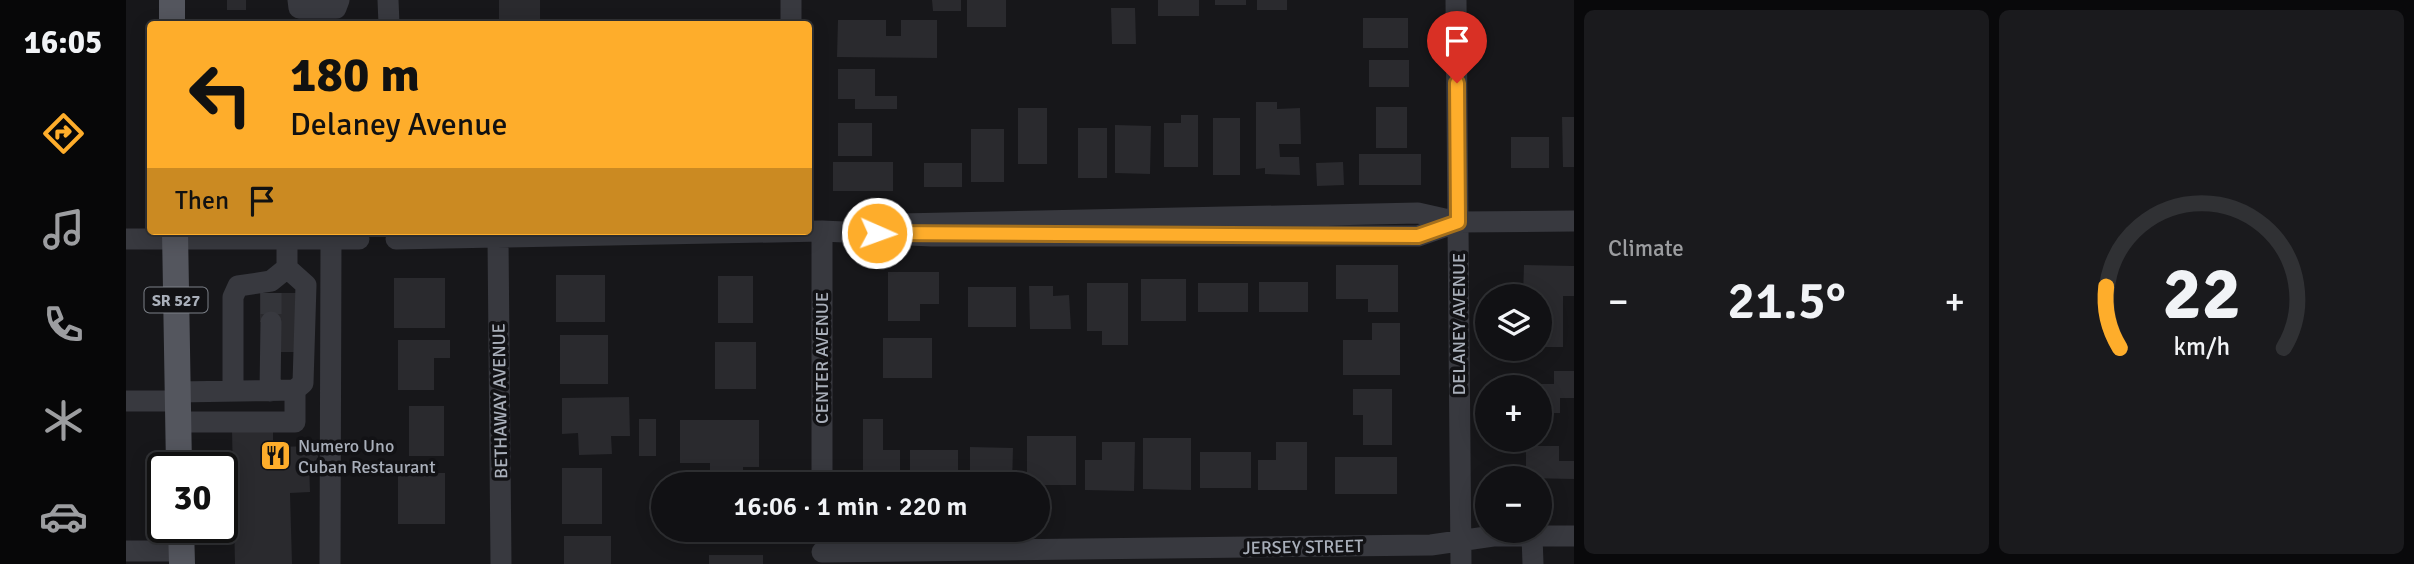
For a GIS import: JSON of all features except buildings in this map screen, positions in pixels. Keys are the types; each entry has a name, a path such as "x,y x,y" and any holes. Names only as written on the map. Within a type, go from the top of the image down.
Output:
{"main road":[{"path":"172,0 172,21"},
{"name":"SR 527","path":"175,235 179,452"}],"street":[{"path":"298,4 336,8 340,0"},
{"path":"388,0 389,21"},
{"path":"791,0 791,21"},
{"name":"DELANEY AVENUE","path":"1456,0 1461,564"},
{"path":"812,231 932,236 1418,236 1458,222 1574,221"},
{"name":"CENTER AVENUE","path":"822,231 822,472"},
{"path":"126,239 175,235 287,240 359,239"},
{"path":"396,239 596,235"},
{"name":"BETHAWAY AVENUE","path":"498,237 502,564"},
{"path":"330,564 331,239"},
{"path":"276,281 287,240"},
{"path":"177,405 233,391 295,390 303,383 306,285 276,281 238,286 233,297 233,391"},
{"path":"270,391 271,322"},
{"path":"126,401 177,405 295,422 295,390"},
{"name":"JERSEY STREET","path":"1552,536 1574,536"},
{"name":"JERSEY STREET","path":"822,558 1431,545 1475,539"},
{"path":"1532,543 1533,564"},
{"path":"126,551 181,547"}],"tunnel":[{"path":"271,293 271,322"}],"place":[{"name":"Numero Uno Cuban Restaurant","path":"275,456"}],"route":[{"path":"877,233 932,236 1418,236 1458,222 1457,83"}]}
